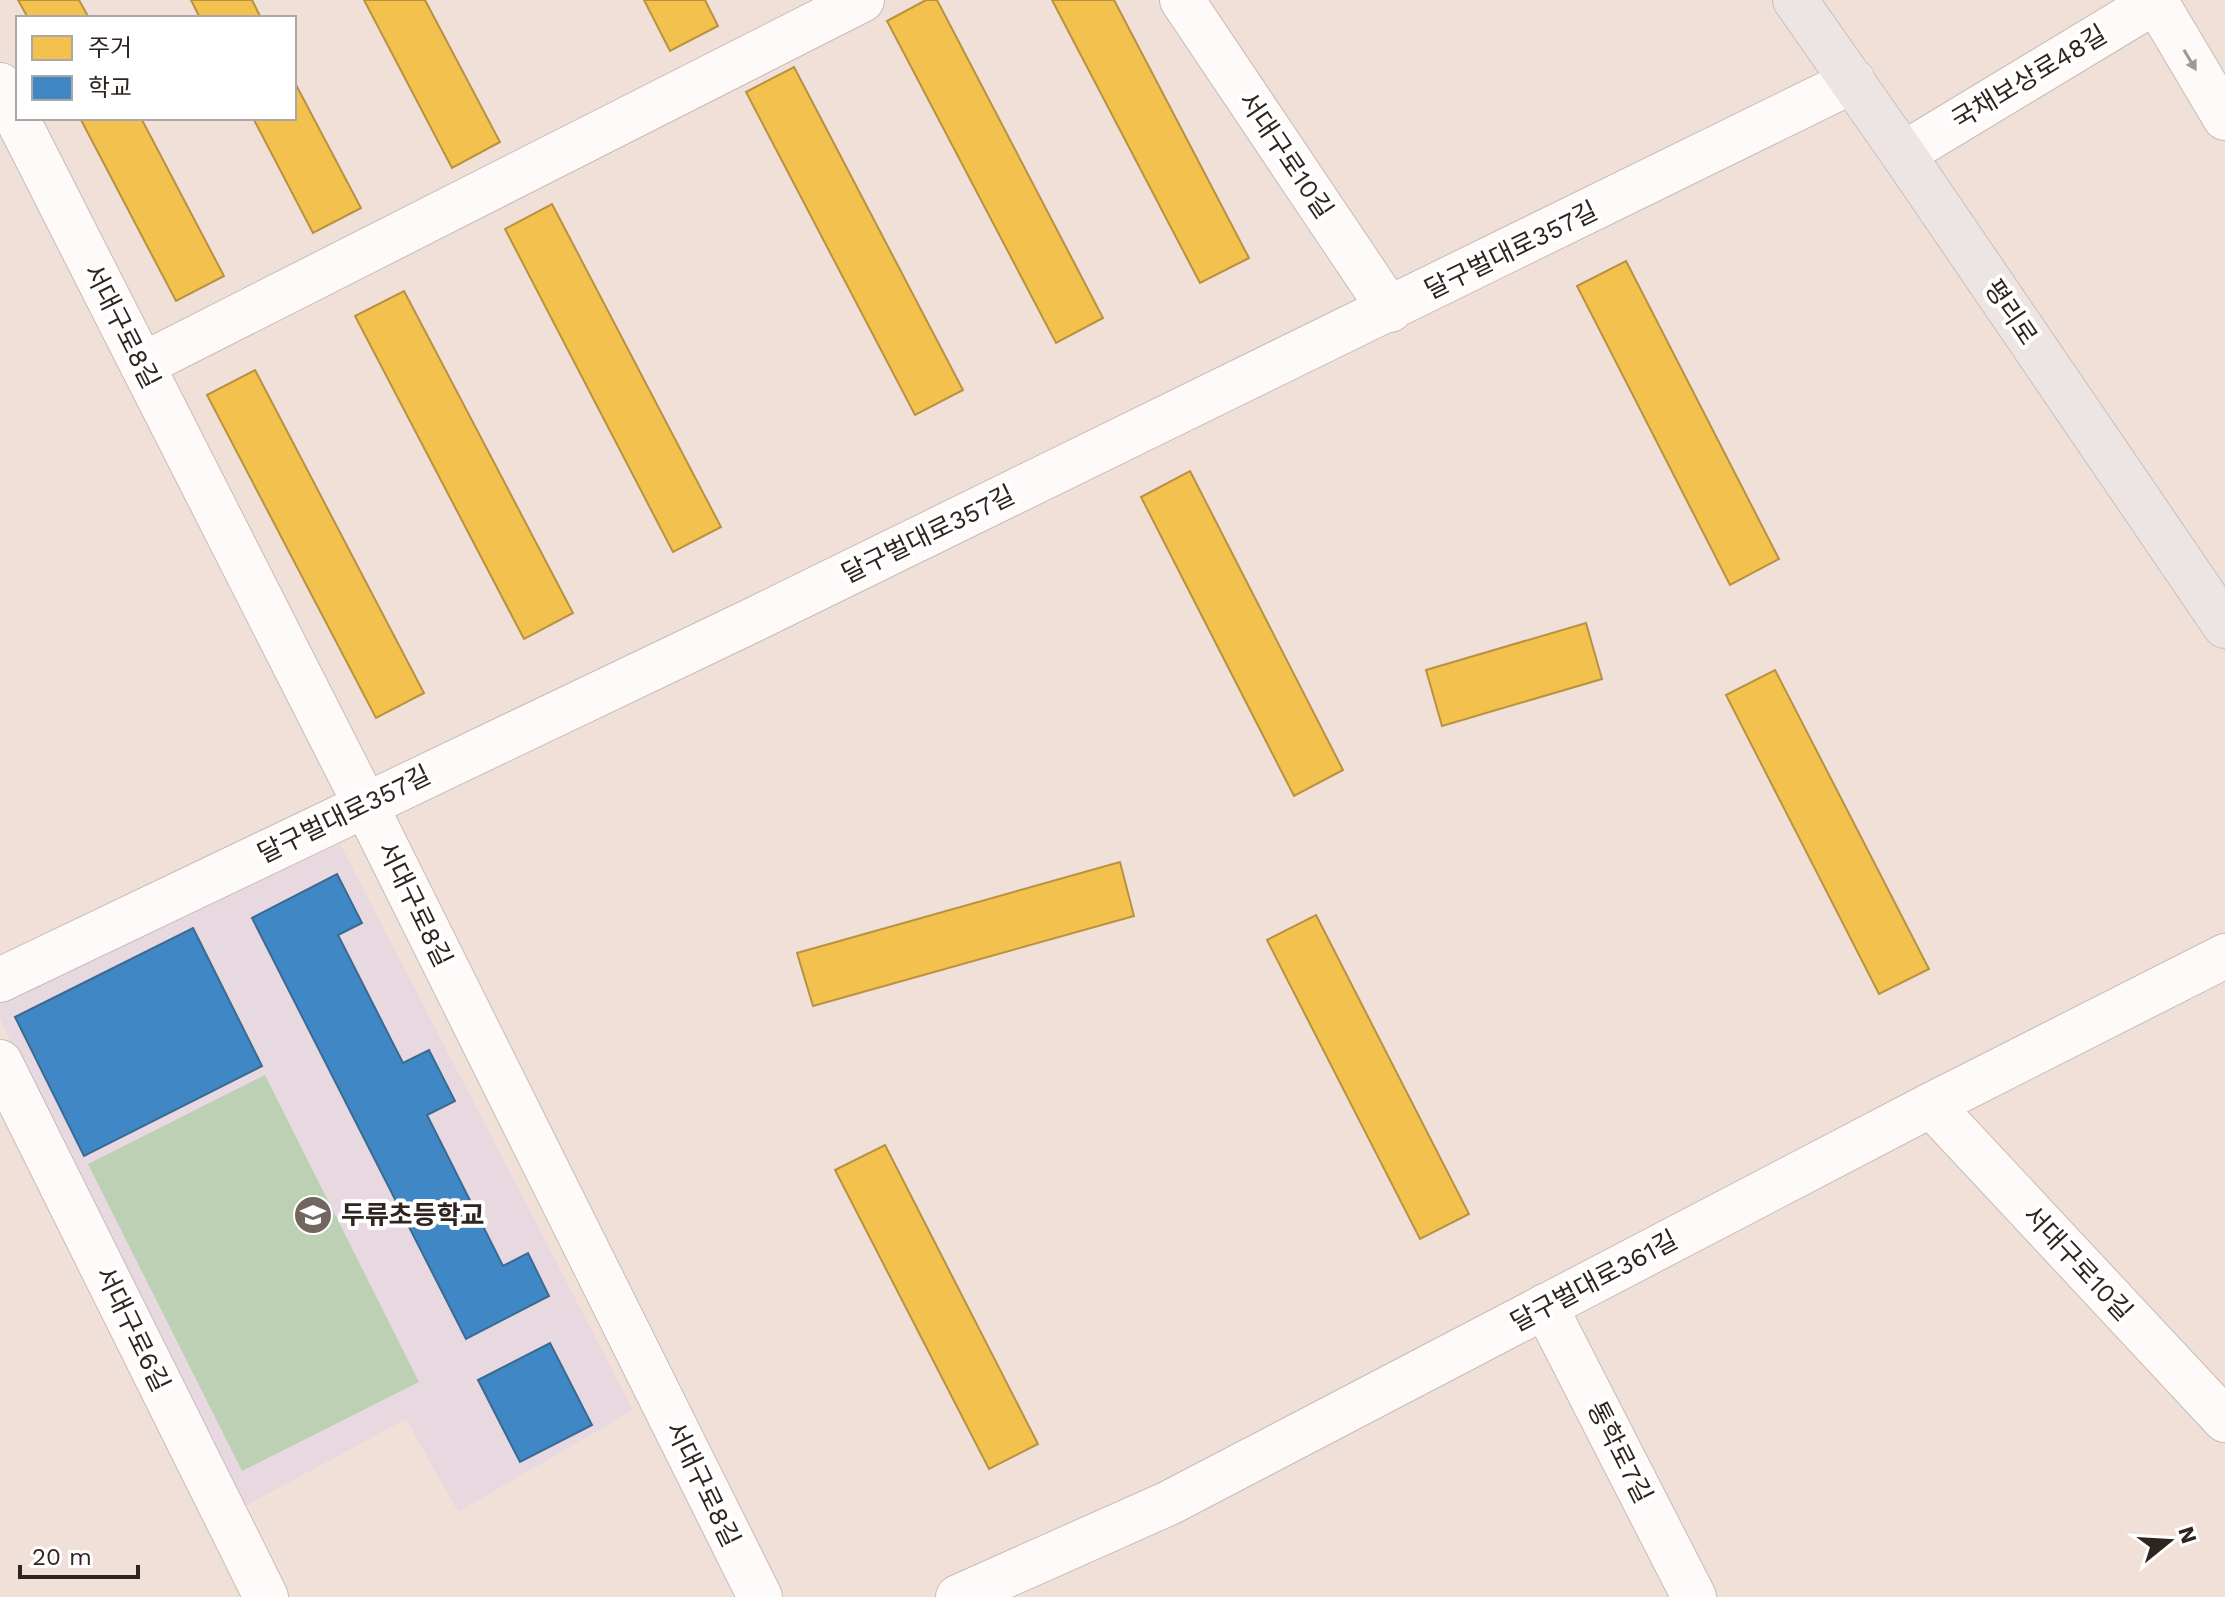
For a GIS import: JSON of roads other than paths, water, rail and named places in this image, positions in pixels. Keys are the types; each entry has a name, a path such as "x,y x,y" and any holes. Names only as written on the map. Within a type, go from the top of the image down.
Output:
{"main road":[{"name":"평리로","path":"1795,0 2225,626"}],"street":[{"path":"142,365 862,0"},
{"name":"서대구로10길","path":"1182,0 1390,310"},
{"path":"2156,0 2225,118"},
{"name":"국채보상로48길","path":"1903,154 2156,0"},
{"name":"달구벌대로357길","path":"0,980 757,618 1853,81"},
{"name":"서대구로8길","path":"0,85 16,117"},
{"name":"서대구로8길","path":"18,120 365,804 760,1597"},
{"name":"달구벌대로361길","path":"958,1597 1169,1503 1931,1105 2225,956"},
{"name":"서대구로6길","path":"0,1062 266,1597"},
{"name":"서대구로10길","path":"1931,1105 2225,1420"},
{"name":"통학로7길","path":"1545,1306 1694,1597"}],"place":[{"name":"두류초등학교","path":"313,1215"}]}
